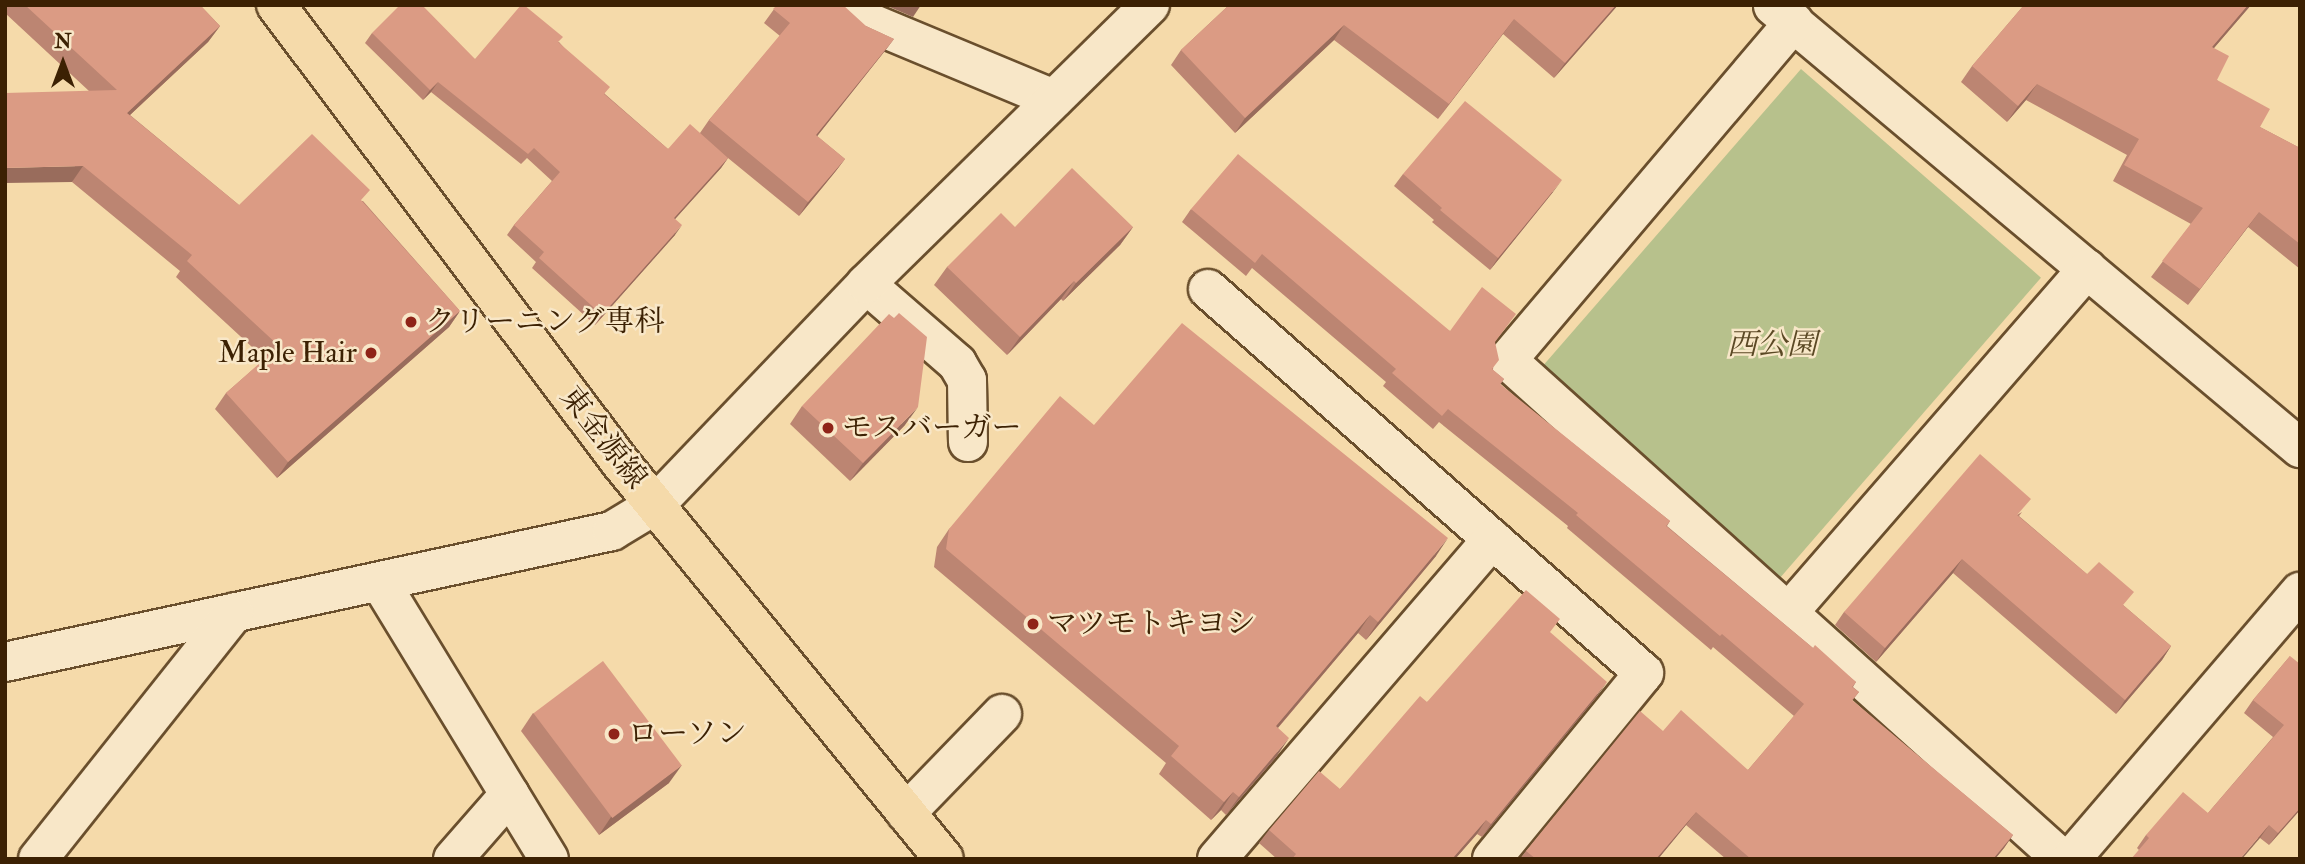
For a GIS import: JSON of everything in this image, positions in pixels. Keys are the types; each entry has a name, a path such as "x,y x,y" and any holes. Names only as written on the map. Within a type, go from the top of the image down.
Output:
{"main road":[{"name":"東金源線","path":"276,5 620,462 944,859"}],"street":[{"path":"851,5 871,23 1054,99"},
{"path":"5,662 612,531 655,505 866,284 1150,5"},
{"path":"2062,859 1507,360 1783,14 2300,448"},
{"path":"1788,612 2087,269"},
{"path":"866,284 957,363 967,380 968,442"},
{"path":"1208,289 1644,673 1492,859"},
{"path":"1217,859 1492,539"},
{"path":"380,582 549,859"},
{"path":"2071,859 2300,592"},
{"path":"38,859 234,613"},
{"path":"906,813 1002,714"},
{"path":"453,859 510,794"}],"green space":[{"name":"西公園","path":"1801,69 2041,278 1781,577 1541,369"}],"building":[{"path":"25,5 200,5 220,26 127,113 239,205 312,134 370,190 361,200 460,311 288,462 226,393 279,346 187,261 192,255 83,166 5,168 5,93 117,90"},
{"path":"400,5 422,5 475,59 521,5 524,5 563,37 558,42 610,87 604,94 668,149 690,124 728,158 674,218 682,225 602,315 539,258 544,252 514,225 560,172 534,148 528,154 438,82 430,90 372,33"},
{"path":"777,5 843,5 866,26 894,39 816,135 845,159 808,202 709,120 790,23 773,9"},
{"path":"1229,5 1616,5 1565,63 1514,19 1449,104 1344,25 1245,118 1181,50"},
{"path":"2024,5 2248,5 2212,47 2229,56 2217,80 2270,109 2260,127 2300,148 2300,244 2259,212 2200,289 2162,261 2203,208 2124,165 2139,139 2037,84 2018,106 1972,66"},
{"path":"1465,101 1562,180 1498,258 1440,210 1442,208 1403,174"},
{"path":"1238,154 1450,331 1482,287 1516,314 1495,342 1499,360 1492,369 1504,379 1500,384 1670,521 1666,526 1813,648 1815,645 1856,682 1852,687 1859,692 1852,700 2013,835 1993,859 1751,859 1696,812 1656,859 1536,859 1526,851 1640,711 1663,731 1681,710 1748,770 1804,704 1576,515 1578,513 1448,409 1442,416 1392,373 1396,369 1262,254 1255,263 1191,209"},
{"path":"1072,168 1133,227 1076,283 1074,281 1020,337 947,267 1001,213 1015,227"},
{"path":"899,313 927,337 918,407 863,463 802,406 889,314 894,318"},
{"path":"1182,323 1448,538 1378,622 1370,615 1276,726 1289,738 1239,797 1233,792 1224,802 1171,756 1179,746 946,549 949,529 1060,396 1094,425"},
{"path":"1980,454 2031,499 2017,515 2087,574 2099,562 2134,592 2123,605 2171,646 2125,700 1962,559 1885,648 1844,612"},
{"path":"1526,590 1560,619 1550,632 1607,682 1491,824 1486,820 1452,859 1292,859 1296,854 1269,830 1319,771 1340,789 1420,696 1427,702"},
{"path":"2290,656 2300,664 2300,808 2278,833 2269,825 2240,859 2131,859 2149,838 2146,835 2183,792 2208,813 2284,725 2253,700"},
{"path":"603,661 682,766 612,818 534,713"}],"place":[{"name":"クリーニング専科","path":"411,322"},
{"name":"Maple Hair","path":"371,353"},
{"name":"モスバーガー","path":"828,428"},
{"name":"マツモトキヨシ","path":"1033,624"},
{"name":"ローソン","path":"614,734"}]}
